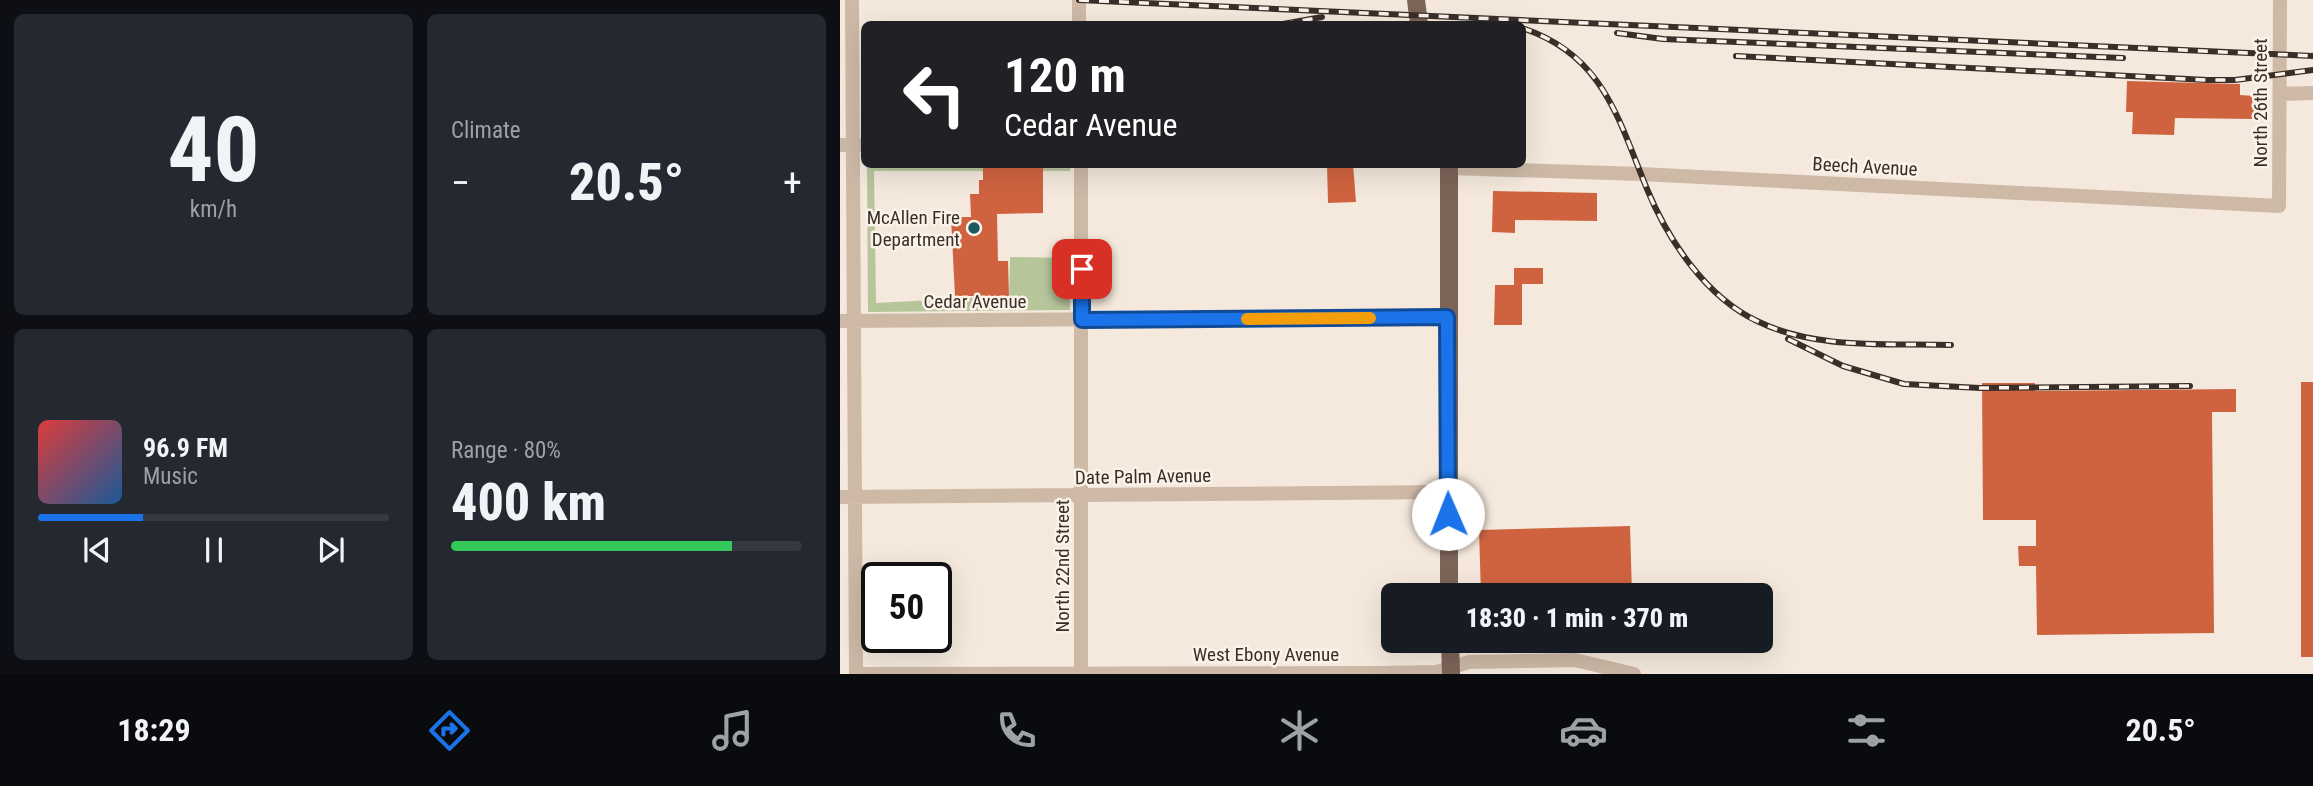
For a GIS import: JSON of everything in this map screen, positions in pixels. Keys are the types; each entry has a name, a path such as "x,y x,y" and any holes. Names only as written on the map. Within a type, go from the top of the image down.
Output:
{"main road":[{"path":"1416,0 1419,21"},
{"path":"1449,168 1449,583"}],"street":[{"path":"852,0 847,497 856,674"},
{"path":"1079,0 1079,21"},
{"name":"North 26th Street","path":"2279,206 2280,0"},
{"path":"2280,94 2313,93"},
{"name":"North 22nd Street","path":"1081,168 1081,673"},
{"name":"Beech Avenue","path":"1497,168 2279,206"},
{"name":"Cedar Avenue","path":"847,321 1447,317"},
{"name":"Date Palm Avenue","path":"847,497 1447,492"},
{"name":"West Ebony Avenue","path":"863,674 1437,672 1451,670 1469,662 1575,660 1628,673"}],"green space":[{"path":"867,168 1070,168 1070,171 874,171 876,303 1009,296 1010,257 1069,258 1070,310 868,312"}],"building":[{"path":"2127,81 2240,84 2240,95 2255,96 2254,119 2175,118 2174,135 2132,134 2133,112 2126,112"},
{"name":"McAllen Fire Department","path":"983,168 1043,168 1043,213 997,214 998,261 1008,261 1009,296 955,296 951,217 971,217 970,194 979,194 979,180 983,180"},
{"path":"1327,168 1353,168 1356,202 1328,203"},
{"path":"1493,191 1597,193 1597,221 1515,220 1515,233 1492,232"},
{"path":"1514,268 1543,268 1543,284 1522,284 1522,325 1494,325 1495,285 1514,285"},
{"path":"2301,382 2313,382 2313,657 2301,657"},
{"path":"1982,383 2035,383 2035,391 2236,389 2236,412 2212,412 2214,633 2037,635 2036,566 2019,566 2018,546 2036,546 2036,520 1983,520"},
{"path":"1630,526 1632,583 1481,583 1479,530"}],"railway":[{"path":"1079,0 2313,56"},
{"path":"1300,21 1322,17"},
{"path":"1526,30 1550,40 1590,72 1616,114 1666,228 1705,282 1738,311 1779,330 1827,341 1951,345"},
{"path":"1617,33 1663,39 2123,58"},
{"path":"1736,56 2207,80 2235,80 2313,70"},
{"path":"1788,339 1843,366 1904,384 1980,388 2190,386"}],"slow traffic":[{"path":"1247,319 1370,318"}],"place":[{"name":"McAllen Fire Department","path":"974,228"}],"route":[{"path":"1082,269 1082,320 1447,317 1448,514"}]}
